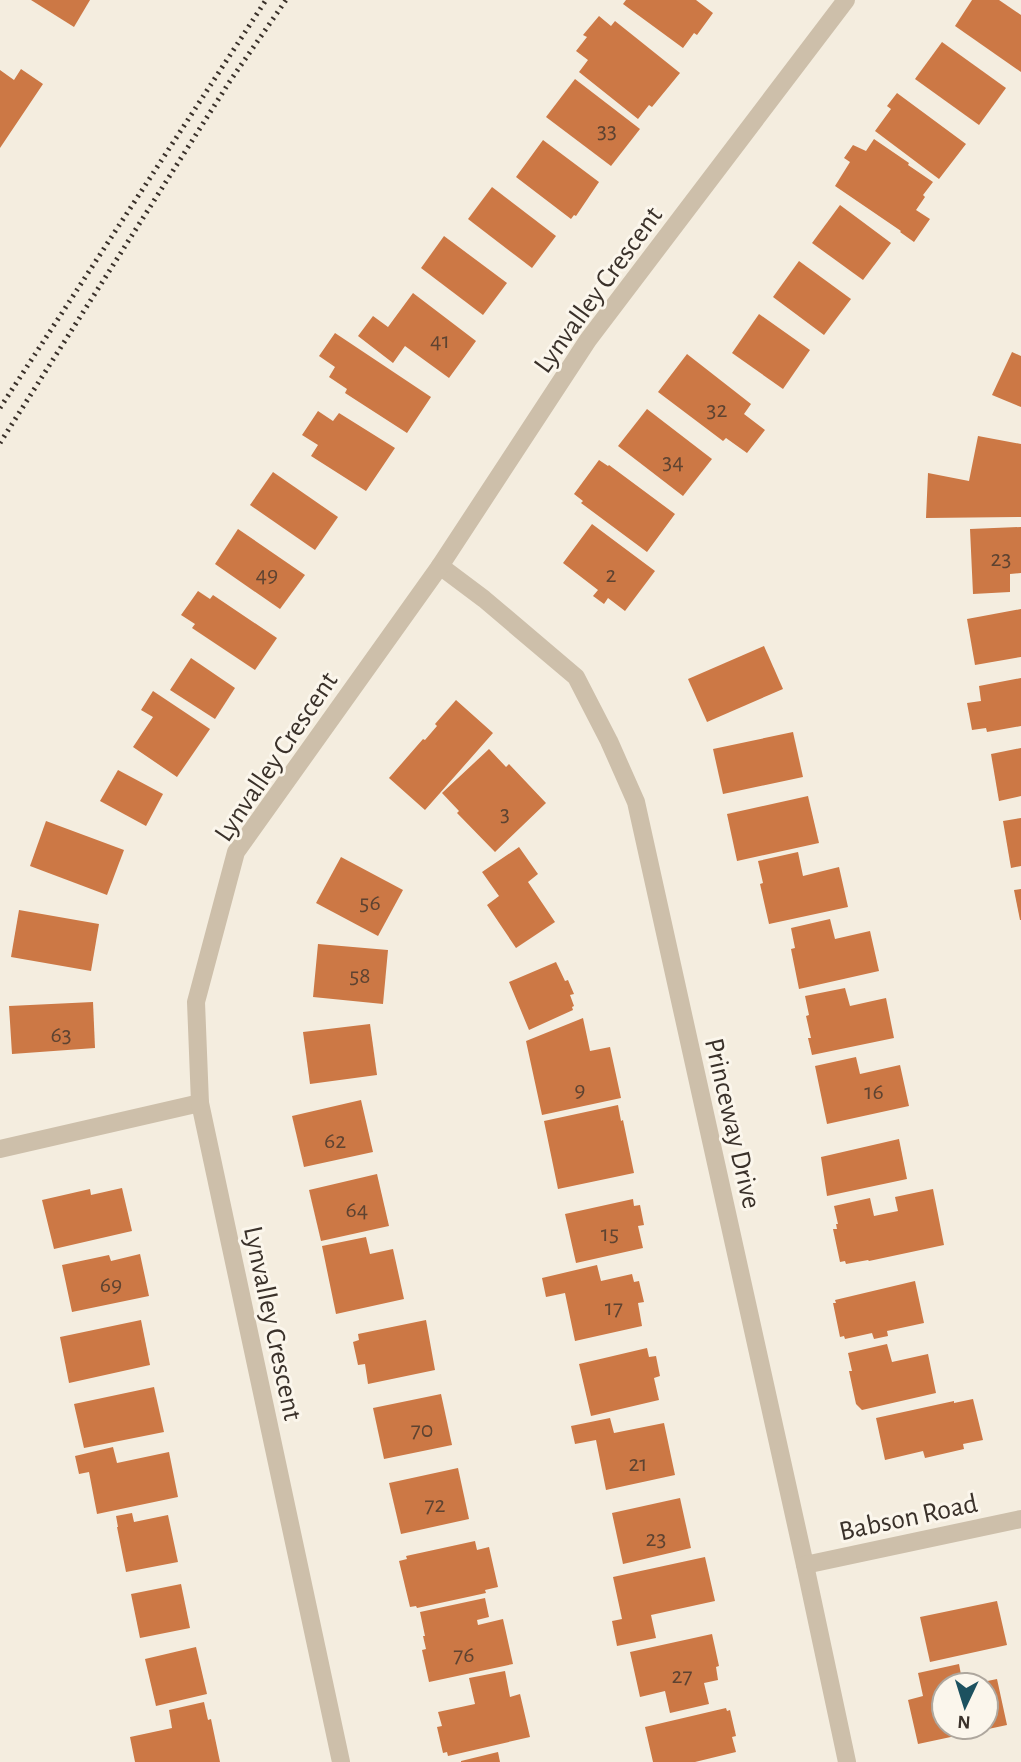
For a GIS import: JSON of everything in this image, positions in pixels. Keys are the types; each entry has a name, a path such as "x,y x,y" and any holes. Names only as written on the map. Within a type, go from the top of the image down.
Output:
{"street":[{"name":"Lynvalley Crescent","path":"341,1762 200,1103 195,1002 236,852 440,566 588,340 846,0"},
{"name":"Princeway Drive","path":"440,566 484,599 576,677 636,802 806,1565 847,1762"},
{"path":"0,1149 200,1103"},
{"name":"Babson Road","path":"806,1565 1021,1519"}],"building":[{"path":"31,0 90,0 74,27"},
{"path":"626,0 696,0 713,13 697,35 694,33 683,48 623,4"},
{"path":"972,0 999,0 1021,15 1021,72 955,26"},
{"path":"599,16 611,26 615,21 680,73 652,107 649,105 638,119 579,72 588,60 576,51 587,37 583,35"},
{"path":"942,42 1006,88 979,125 915,79"},
{"path":"21,69 43,84 0,148 0,70 14,80"},
{"path":"575,79 640,129 611,166 546,117"},
{"path":"897,93 966,144 939,179 875,131 891,109 887,106"},
{"path":"874,139 933,182 916,210 930,219 914,242 835,186 850,162 844,158 853,145 866,151"},
{"path":"543,140 599,182 576,216 571,219 516,177"},
{"path":"492,187 556,236 532,268 468,219"},
{"path":"840,205 891,243 863,280 812,243"},
{"path":"444,236 507,283 483,315 421,268"},
{"path":"799,261 851,299 824,335 773,297"},
{"path":"413,293 476,341 449,378 405,346 393,363 358,336 373,316 388,327"},
{"path":"759,314 810,350 783,389 732,353"},
{"path":"335,333 431,397 407,433 345,393 347,389 329,377 335,367 319,356"},
{"path":"1012,352 1021,356 1021,407 992,395"},
{"path":"687,354 751,404 744,414 765,430 747,453 726,438 723,441 658,392"},
{"path":"647,409 712,459 683,496 618,446"},
{"path":"318,411 333,421 339,413 395,448 366,491 311,456 318,445 302,435"},
{"path":"978,436 1021,444 1021,517 926,518 928,473 969,481"},
{"path":"599,460 675,514 647,552 581,503 583,501 574,494"},
{"path":"273,472 338,517 315,550 250,505"},
{"path":"592,524 655,571 625,611 608,598 604,604 593,596 598,590 563,563"},
{"path":"1021,527 1021,573 1010,574 1010,592 973,594 970,529"},
{"path":"238,529 305,575 280,609 215,564"},
{"path":"198,591 210,599 213,595 277,638 255,670 192,628 195,624 181,615"},
{"path":"1021,609 1021,657 975,665 967,619"},
{"path":"764,646 783,689 707,722 688,679"},
{"path":"191,658 235,688 215,719 170,690"},
{"path":"1021,678 1021,726 987,732 986,728 972,730 967,703 981,701 979,686"},
{"path":"153,691 210,729 177,777 133,747 153,717 141,710"},
{"path":"456,700 493,733 425,810 389,778 423,739 425,740"},
{"path":"793,732 803,777 723,794 713,749"},
{"path":"1021,748 1021,796 999,801 991,754"},
{"path":"489,749 506,767 509,764 546,803 495,852 457,813 459,811 442,793"},
{"path":"118,770 163,794 146,826 100,801"},
{"path":"808,796 819,843 737,861 727,814"},
{"path":"1021,818 1021,866 1011,868 1003,821"},
{"path":"46,821 124,850 107,895 30,866"},
{"path":"519,847 538,874 528,882 555,922 516,948 487,905 499,896 482,872"},
{"path":"798,852 803,876 839,867 848,907 769,924 758,861"},
{"path":"341,857 403,890 378,936 316,903"},
{"path":"1021,889 1021,920 1020,920 1014,890"},
{"path":"19,910 99,924 91,971 11,957"},
{"path":"830,919 835,939 870,931 879,971 799,989 791,949 795,948 791,928"},
{"path":"318,944 388,950 383,1004 313,997"},
{"path":"556,962 574,994 570,995 573,1010 529,1030 509,982"},
{"path":"845,988 850,1006 886,998 894,1038 812,1055 805,996"},
{"path":"93,1002 95,1048 12,1054 9,1006"},
{"path":"583,1018 590,1051 610,1047 621,1098 542,1115 526,1041"},
{"path":"370,1024 377,1075 310,1084 303,1032"},
{"path":"856,1057 860,1074 900,1065 909,1106 827,1124 815,1066"},
{"path":"361,1100 373,1152 304,1167 292,1116"},
{"path":"618,1105 634,1173 558,1189 544,1121"},
{"path":"899,1139 907,1179 827,1196 821,1157"},
{"path":"377,1174 389,1226 321,1241 309,1190"},
{"path":"122,1188 132,1231 54,1249 42,1200 90,1189 91,1195"},
{"path":"933,1189 944,1245 869,1261 846,1264 845,1261 840,1262 833,1229 837,1229 838,1224 834,1206 870,1198 874,1216 898,1211 895,1197"},
{"path":"633,1199 634,1206 640,1205 644,1225 638,1226 643,1248 576,1263 565,1214"},
{"path":"366,1237 370,1254 393,1249 404,1299 336,1314 322,1246"},
{"path":"140,1254 149,1296 72,1312 62,1265 109,1255 111,1261"},
{"path":"597,1265 601,1281 632,1274 634,1282 639,1281 644,1302 638,1303 642,1326 575,1341 565,1293 546,1297 542,1278"},
{"path":"915,1281 924,1323 887,1331 888,1336 874,1339 872,1333 845,1339 844,1336 840,1337 833,1303 836,1303 835,1300"},
{"path":"141,1320 150,1365 69,1383 60,1337"},
{"path":"426,1320 435,1370 368,1384 365,1364 358,1365 353,1342 359,1340 358,1334"},
{"path":"887,1344 892,1362 928,1354 936,1393 862,1410 856,1404 848,1353"},
{"path":"647,1348 649,1357 656,1356 660,1376 654,1378 659,1400 591,1416 579,1364"},
{"path":"154,1387 164,1432 84,1448 74,1404"},
{"path":"441,1394 452,1445 384,1459 373,1408"},
{"path":"973,1399 983,1440 963,1444 964,1449 925,1458 923,1451 885,1460 876,1418"},
{"path":"610,1418 614,1433 664,1423 675,1475 606,1490 596,1440 575,1444 571,1426"},
{"path":"113,1447 117,1463 169,1452 178,1497 97,1514 89,1472 79,1474 75,1456"},
{"path":"458,1468 469,1519 401,1534 389,1483"},
{"path":"680,1498 691,1548 623,1564 612,1513"},
{"path":"132,1513 134,1522 168,1515 178,1562 126,1572 116,1516"},
{"path":"475,1541 477,1550 489,1547 498,1587 485,1590 486,1593 417,1608 410,1607 399,1561 407,1559 406,1556"},
{"path":"705,1557 715,1601 651,1615 656,1638 617,1646 612,1621 622,1619 613,1577"},
{"path":"181,1584 190,1628 140,1638 131,1594"},
{"path":"485,1598 489,1617 477,1620 478,1625 503,1619 513,1664 429,1682 422,1650 426,1649 420,1612"},
{"path":"997,1601 1007,1645 930,1662 920,1617"},
{"path":"712,1634 719,1666 716,1667 718,1680 704,1683 709,1704 670,1713 665,1691 640,1697 630,1652"},
{"path":"196,1647 207,1694 156,1706 145,1659"},
{"path":"959,1664 960,1671 930,1671 932,1741 918,1744 908,1700 923,1696 918,1673"},
{"path":"505,1671 510,1697 520,1694 530,1737 448,1756 447,1752 443,1753 437,1727 442,1726 438,1712 475,1704 469,1678"},
{"path":"1000,1693 1007,1725 1000,1726"},
{"path":"204,1702 208,1720 211,1719 220,1762 135,1762 130,1737 172,1728 169,1710"},
{"path":"726,1708 727,1711 730,1710 736,1736 732,1737 736,1752 695,1762 653,1762 645,1727"},
{"path":"498,1752 500,1762 461,1762 461,1761"}],"railway":[{"path":"0,408 266,0"},
{"path":"0,443 230,81 286,0"}]}
